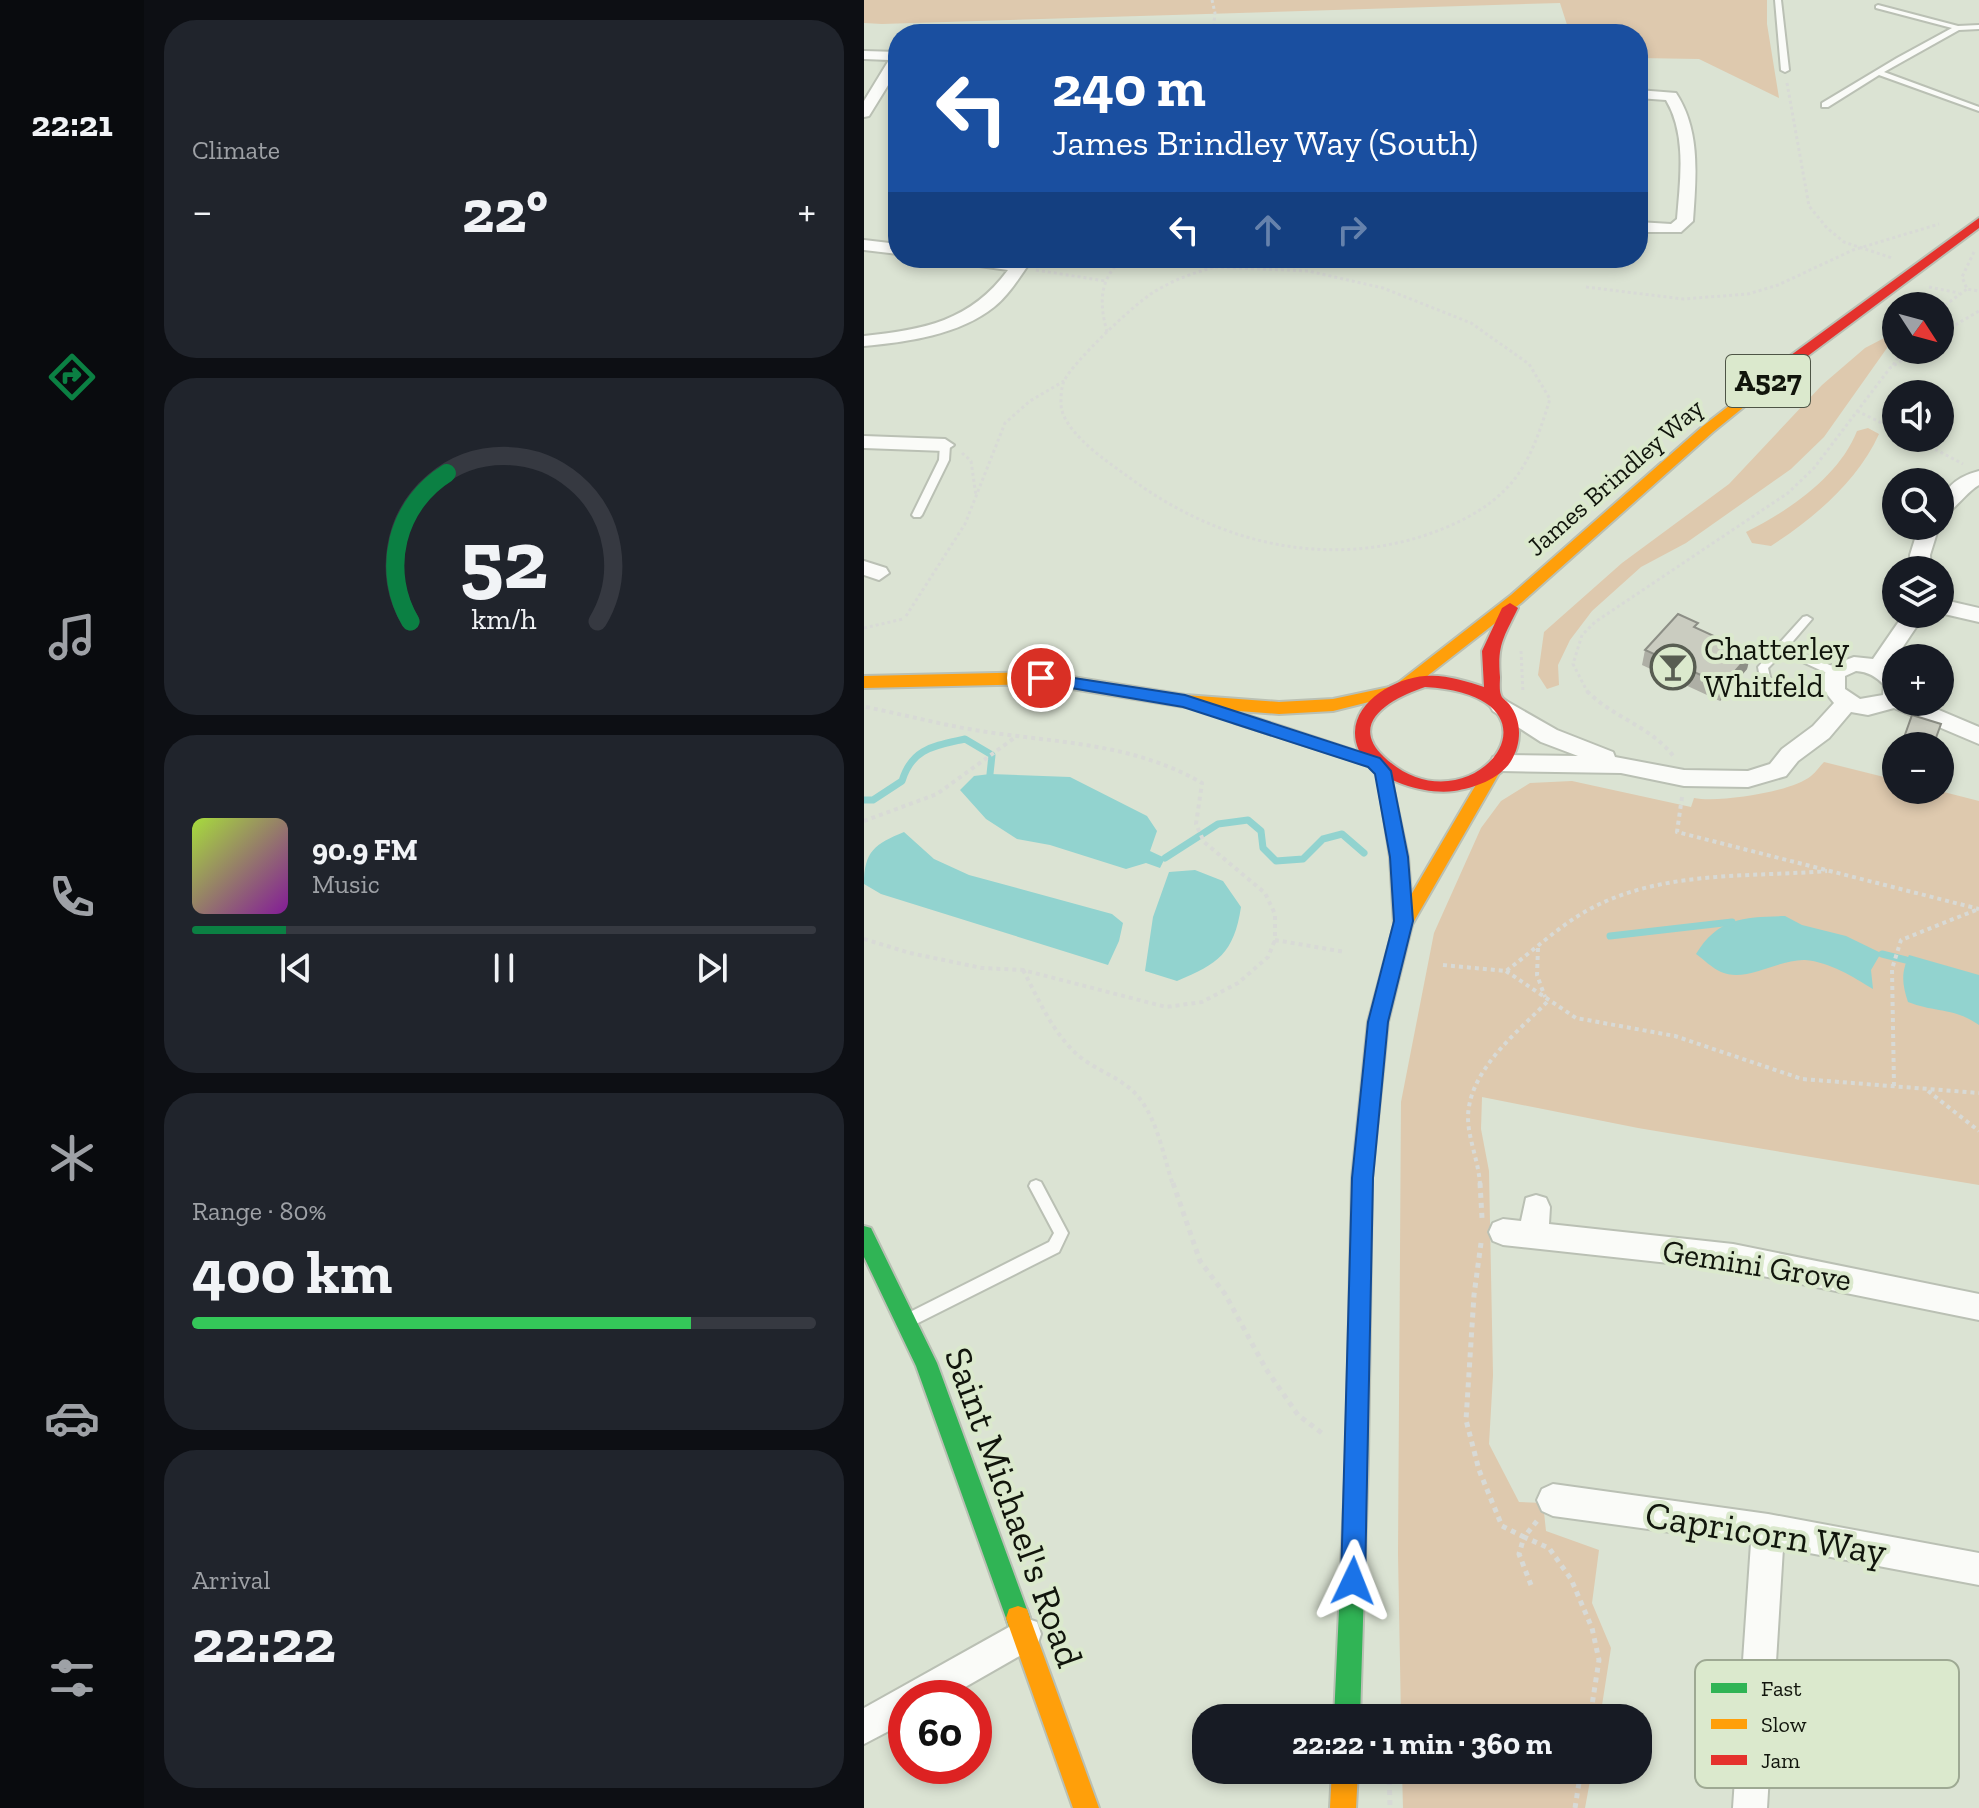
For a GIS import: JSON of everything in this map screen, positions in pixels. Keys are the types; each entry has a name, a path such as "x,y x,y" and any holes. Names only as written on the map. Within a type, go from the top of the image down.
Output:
{"main road":[{"name":"James Brindley Way","path":"1396,689 1516,599 1708,429 1898,280 1979,222"},
{"name":"James Brindley Way","path":"1497,702 1487,660 1489,649 1492,638 1516,599"},
{"path":"864,682 1041,678 1185,701 1292,707 1333,705 1424,681 1454,682 1476,688 1497,702"},
{"name":"A527","path":"1396,689 1377,702 1365,717 1362,735 1367,754 1378,767 1399,857 1404,921"},
{"path":"1185,701 1378,767 1409,784 1437,788 1478,779 1497,766"},
{"name":"A527","path":"1348,1704 1357,1459 1362,1178 1378,1022 1404,921 1512,742 1510,723 1497,702"},
{"name":"Saint Michael's Road","path":"864,1235 926,1363 1086,1808"},
{"path":"1343,1808 1344,1784"}],"street":[{"path":"864,55 888,56"},
{"path":"864,113 888,73"},
{"path":"1648,95 1671,96 1678,105 1688,160 1685,221 1675,229 1648,228"},
{"path":"864,245 888,248"},
{"path":"864,341 915,334 953,322 989,303 1016,268"},
{"path":"864,442 945,445"},
{"path":"1954,494 1973,472"},
{"path":"1954,609 1979,615"},
{"path":"1878,668 1905,628"},
{"path":"1882,670 1854,664 1835,672 1832,687 1847,702 1872,708 1882,705"},
{"path":"1497,702 1549,736 1621,765 1684,778 1748,779 1778,770 1790,755 1821,732 1847,702"},
{"path":"1933,716 1979,736"},
{"path":"1497,766 1621,765"},
{"name":"Gemini Grove","path":"1503,1232 1535,1221 1979,1307"},
{"name":"Capricorn Way","path":"1553,1500 1768,1530 1979,1569"},
{"path":"1760,1660 1768,1530"},
{"path":"945,1680 1025,1634"},
{"path":"864,1727 888,1713"},
{"path":"1750,1808 1751,1788"}],"lane":[{"path":"1778,0 1785,70"},
{"path":"1878,7 1958,28 1979,27"},
{"path":"1825,105 1958,28"},
{"path":"1878,72 1979,109"},
{"path":"917,515 944,460 945,445"},
{"path":"1776,689 1765,678 1763,667 1807,619"},
{"path":"1781,648 1835,672"},
{"path":"906,1321 1054,1247 1061,1233 1036,1186"}],"path":[{"path":"1212,0 1214,24"},
{"path":"1785,70 1809,206 1821,223 1853,250 1902,261"},
{"path":"1586,287 1683,299 1748,294 1778,285 1853,250 1940,224"},
{"path":"1967,289 1962,277 1979,243"},
{"path":"1048,268 1105,281"},
{"path":"1107,332 1099,304 1105,281 1115,268"},
{"path":"864,628 904,618 965,524 1005,423 1030,401 1064,381 1107,332 1151,293 1185,275 1211,268"},
{"path":"1064,381 1062,411 1082,439 1122,471 1186,514 1291,549 1353,552 1442,530 1491,501 1510,484 1526,461 1550,399 1529,364 1471,323 1383,288 1308,271 1238,268"},
{"path":"1929,287 1959,293"},
{"path":"1954,297 1967,289 1979,291"},
{"path":"1954,326 1979,311"},
{"path":"1664,762 1678,765 1669,749 1639,723 1600,703 1587,692 1573,664 1582,635 1627,599 1788,493 1814,468 1893,364"},
{"path":"1890,368 1896,364"},
{"path":"1857,411 1882,423"},
{"path":"945,445 971,461 976,496"},
{"path":"1938,452 1973,472"},
{"path":"1522,642 1524,699"},
{"path":"864,707 1017,736 1124,750 1177,767 1202,783 1196,824 1204,842 1265,893 1275,914 1275,940 1268,957 1238,983 1202,1002 1166,1007 1023,970 982,968 910,953 864,939"},
{"path":"864,821 880,812 922,801 948,787 1017,736"},
{"path":"1670,795 1684,797 1677,832 1979,909"},
{"path":"1506,971 1566,925 1601,904 1645,888 1696,881 1834,871"},
{"path":"1894,1086 1892,969 1901,940 1979,909"},
{"path":"1275,940 1345,952"},
{"path":"1538,948 1537,975 1547,998"},
{"path":"1443,965 1506,971 1576,1018 1675,1036 1802,1079 1979,1093"},
{"path":"1023,970 1058,1033 1078,1055 1139,1093 1200,1261 1225,1294 1266,1369 1298,1415 1357,1459"},
{"path":"1547,998 1490,1061 1473,1094 1468,1118 1480,1178 1482,1231 1474,1295 1466,1420 1479,1470 1502,1526 1549,1548 1571,1579 1592,1628 1599,1660 1592,1704"},
{"path":"1927,1090 1979,1131"},
{"path":"1531,1585 1519,1554 1524,1537 1553,1500"},
{"path":"1389,1784 1390,1808"},
{"path":"1575,1808 1579,1784"}],"shaded area":[{"path":"864,0 1767,0 1767,24 1779,98 1699,59 1648,58 1648,24 1567,24 1560,3 864,23"},
{"path":"1882,339 1882,355 1824,437 1791,469 1686,543 1641,567 1592,611 1570,640 1558,665 1559,685 1547,689 1538,675 1544,632 1622,563 1729,484 1822,385 1865,348"},
{"path":"1868,428 1879,434 1859,467 1833,497 1771,546 1752,543 1746,532 1779,514 1810,491 1838,463 1857,431"},
{"path":"1824,762 1882,776 1882,804 1954,804 1954,795 1979,801 1979,1185 1638,1128 1482,1097 1481,1129 1489,1171 1493,1375 1489,1444 1519,1502 1543,1503 1546,1531 1599,1550 1592,1603 1611,1648 1602,1704 1401,1704 1398,1554 1401,1102 1434,933 1481,828 1501,801 1530,783 1572,781 1691,807 1694,798 1737,797 1772,791 1811,776"},
{"path":"1402,1784 1589,1784 1585,1808 1403,1808"}],"water":[{"path":"974,776 1070,777 1147,816 1157,831 1150,851 1165,858 1160,868 1146,863 1126,869 1050,845 1017,839 986,819 960,790"},
{"path":"904,832 934,859 969,875 1112,914 1123,923 1108,965 881,894 864,884 866,864 873,850"},
{"path":"1195,870 1223,881 1241,907 1234,936 1222,955 1203,969 1177,981 1145,971 1153,917 1169,872"},
{"path":"1785,916 1802,925 1846,936 1881,953 1871,970 1873,989 1841,971 1814,961 1795,961 1752,973 1731,975 1718,970 1696,954 1724,926 1758,917"},
{"path":"1909,955 1979,975 1979,1025 1961,1015 1908,1002 1903,978"}],"building":[{"path":"1678,614 1698,623 1694,627 1751,653 1723,685 1645,650"},
{"path":"1912,716 1941,724 1938,732 1906,732"}],"waterway":[{"path":"864,800 873,800 902,781 912,762 926,750 965,739 992,755 990,774"},
{"path":"1165,858 1218,824 1248,820 1261,831 1263,848 1276,861 1303,859 1323,839 1342,834 1364,853"},
{"path":"1610,936 1732,922"},
{"path":"1882,954 1906,960"}],"traffic: fast":[{"path":"1348,1704 1357,1459 1362,1178 1378,1022 1403,925"},
{"path":"864,1235 926,1363 1018,1618"}],"traffic: slow":[{"path":"1402,687 1516,599 1708,429 1792,361"},
{"path":"864,682 1041,678 1185,701 1279,708 1333,705 1391,691"},
{"path":"1241,719 1374,763"},
{"path":"1403,925 1493,770"},
{"path":"1383,771 1399,857 1404,921"},
{"path":"1018,1618 1086,1808"},
{"path":"1343,1808 1344,1784"}],"traffic: jam":[{"path":"1792,361 1979,222"},
{"path":"1493,698 1490,651 1510,608"},
{"path":"1424,681 1467,687 1494,699 1503,708 1509,721 1511,741 1505,758 1496,768 1469,783 1440,787 1412,782 1388,771 1371,754 1363,735 1366,715 1388,694 1424,681"}],"place":[{"name":"Chatterley Whitfeld","path":"1673,667"}],"route":[{"path":"1041,678 1185,701 1374,763 1383,771 1399,857 1404,921 1378,1022 1362,1178 1353,1581"}]}
